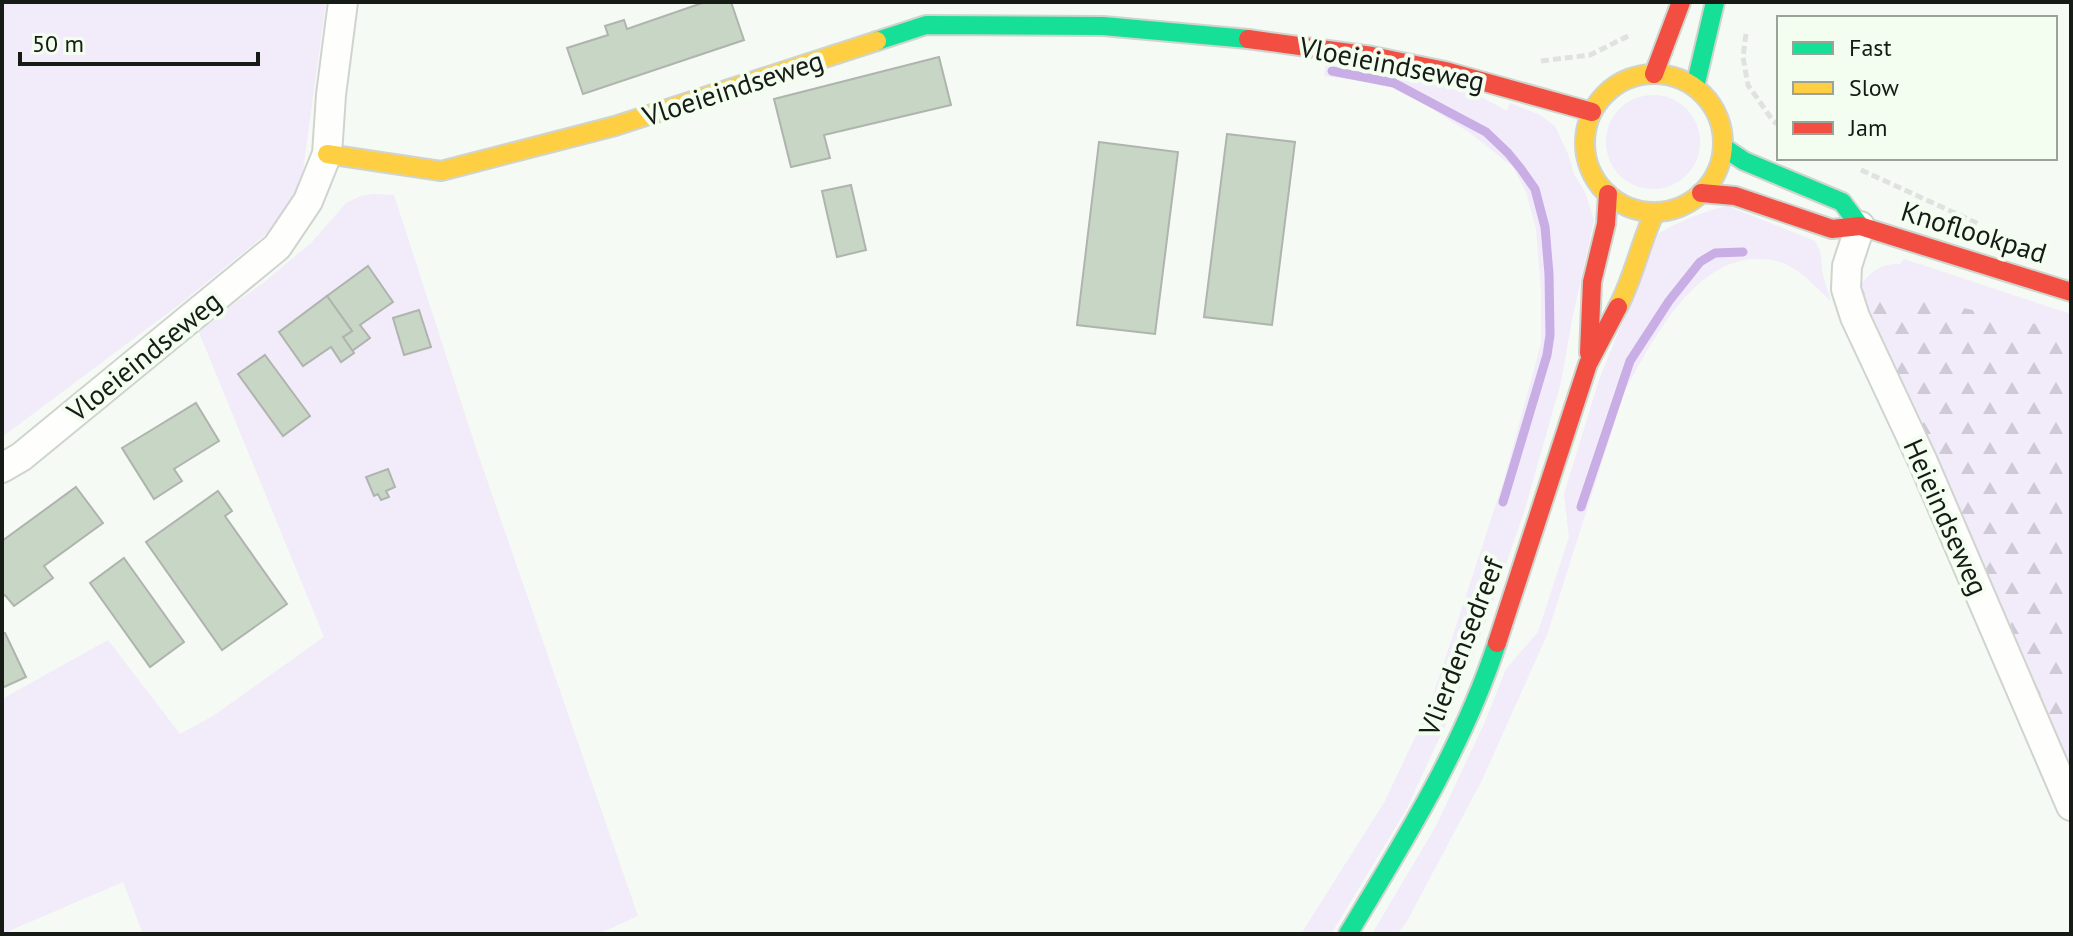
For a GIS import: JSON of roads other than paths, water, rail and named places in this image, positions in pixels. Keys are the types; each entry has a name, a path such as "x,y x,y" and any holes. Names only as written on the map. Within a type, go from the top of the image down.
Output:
{"main road":[{"path":"1654,74 1681,2"},
{"path":"1695,87 1715,2"},
{"name":"Vloeieindseweg","path":"327,154 441,171 615,126 926,25 1103,26 1267,41 1372,56 1445,71 1592,112"},
{"path":"1668,75 1695,87 1711,103 1721,124 1723,147 1713,180 1687,204 1669,210 1655,212 1623,205 1595,180 1586,158 1585,135 1592,112 1602,97 1617,85 1635,77 1668,75"},
{"name":"Knoflookpad","path":"1723,147 1744,161 1842,202 1860,226"},
{"name":"Knoflookpad","path":"1701,193 1735,196 1832,229 1860,226 2071,292"},
{"name":"Vlierdensedreef","path":"1588,364 1592,282 1606,224 1608,194"},
{"name":"Vlierdensedreef","path":"1348,934 1416,821 1465,724 1495,649 1588,364 1624,296 1644,234 1655,212"}],"street":[{"path":"327,154 343,2"},
{"name":"Vloeieindseweg","path":"2,468 21,457 277,247 308,201 327,154"},
{"name":"Heieindseweg","path":"1860,226 1847,266 1846,289 1855,317 1923,462 2071,806"}],"waterway":[{"path":"1332,71 1394,83 1486,132 1508,153 1535,189 1545,227 1550,335 1547,355 1503,502"},
{"path":"1581,507 1630,361 1669,301 1700,262 1715,253 1743,252"}]}
